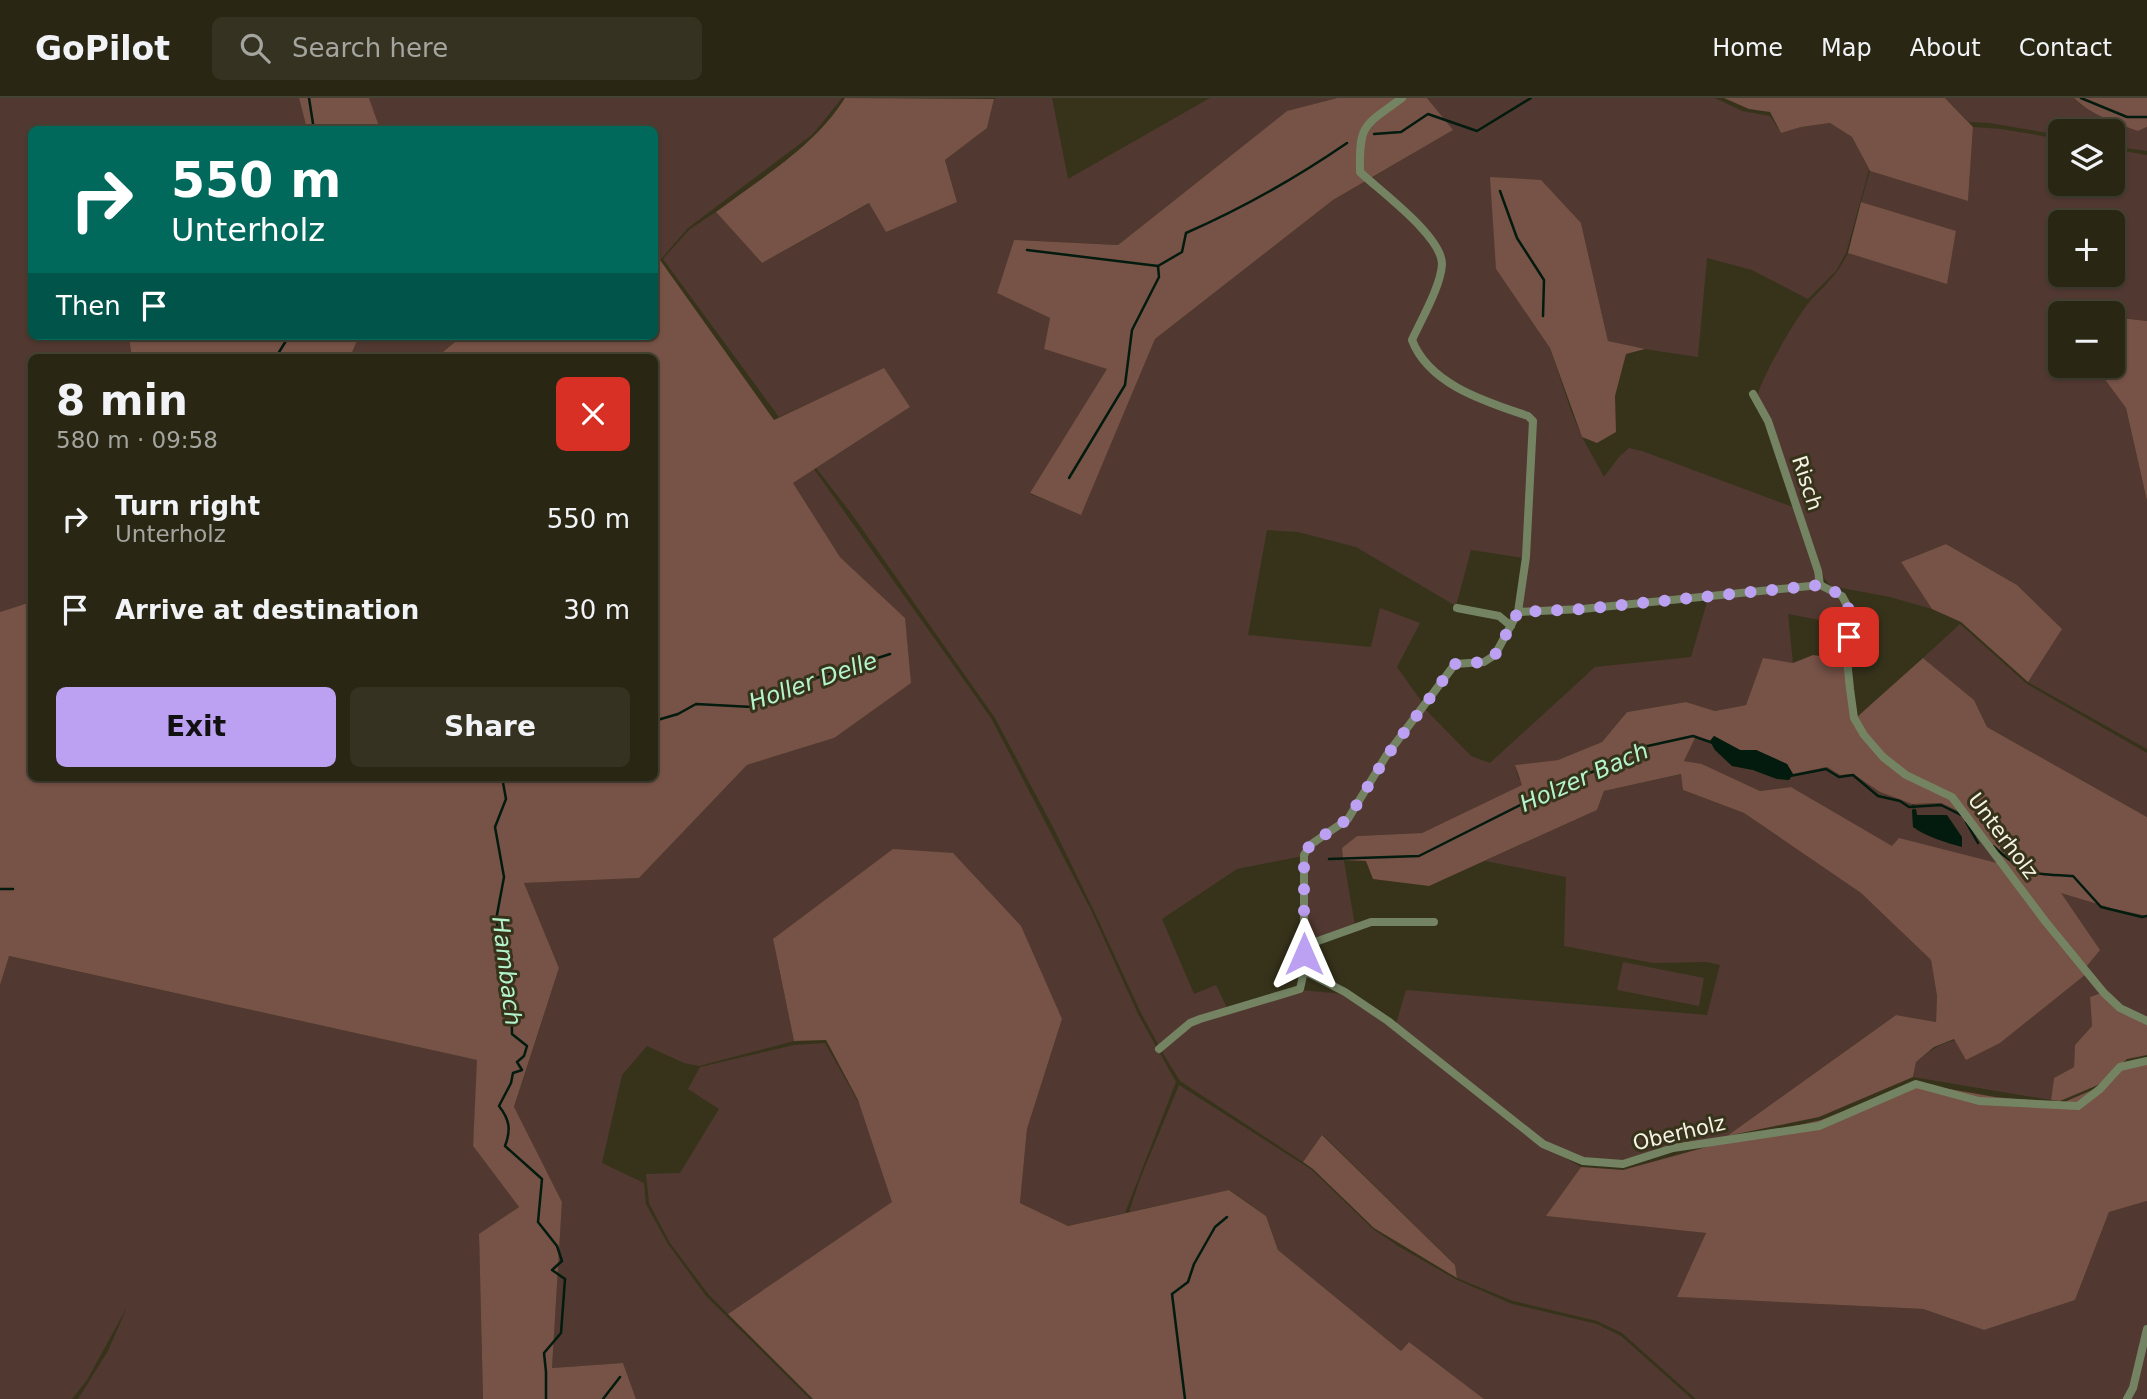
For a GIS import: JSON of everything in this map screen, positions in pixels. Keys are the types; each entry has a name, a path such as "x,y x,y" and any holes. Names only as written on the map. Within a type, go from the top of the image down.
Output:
{"street":[{"path":"1160,1049 1190,1023 1300,989 1304,971 1304,855 1310,845 1348,819 1386,757 1455,664 1484,662 1495,655 1518,612 1526,557 1533,421 1528,416 1475,398 1452,384 1418,355 1412,340 1437,282 1442,266 1440,254 1414,219 1360,172 1360,144 1366,125 1402,98"},
{"name":"Risch","path":"1754,394 1774,437 1821,585"},
{"path":"1518,612 1582,609 1821,585"},
{"name":"Unterholz","path":"1821,585 1842,596 1849,609 1847,659 1850,689 1854,718 1864,735 1883,757 1906,775 1952,797 2045,921 2104,993 2120,1008 2147,1021"},
{"path":"1457,608 1499,616 1511,626"},
{"path":"1304,946 1371,922 1434,922"},
{"name":"Oberholz","path":"1304,971 1345,992 1388,1021 1543,1144 1583,1161 1623,1164 1673,1148 1819,1126 1916,1084 1979,1101 2078,1106 2100,1090 2120,1068 2147,1061"},
{"path":"2127,1399 2133,1388 2147,1329"}],"shaded area":[{"path":"0,98 299,98 306,126 28,126 28,340 129,340 132,354 28,354 28,603 0,612"},
{"path":"299,98 369,98 379,126 306,126"},
{"path":"369,98 842,98 813,134 688,228 658,263 658,126 379,126"},
{"path":"845,98 994,99 987,128 945,160 957,202 886,232 869,203 762,263 716,212 802,147 818,132"},
{"path":"1052,98 1068,179 1210,98 1337,98 1287,111 1118,245 1014,240 997,293 1050,318 1044,349 1108,369 1030,494 1081,514 1155,339 1333,200 1367,180 1411,219 1438,254 1439,272 1411,339 1451,385 1532,422 1524,558 1471,550 1456,606 1356,547 1298,532 1267,530 1248,635 1371,647 1380,608 1420,623 1397,667 1424,705 1347,818 1303,856 1237,869 1162,919 1194,994 1216,985 1228,1010 1200,1017 1159,1046 1055,831 995,718 851,513 816,468 910,407 883,369 779,417 663,259 690,229 716,212 762,263 870,203 957,202 945,160 987,128 994,99"},
{"path":"1337,98 1427,98 1453,130 1333,200 1155,339 1081,515 1030,493 1107,369 1044,349 1050,318 997,293 1014,240 1118,245 1287,111"},
{"path":"1427,98 1715,98 1742,111 1770,116 1781,133 1830,123 1852,137 1869,170 1846,253 1836,271 1808,299 1752,270 1707,258 1698,357 1624,346 1608,341 1581,223 1496,269 1550,348 1571,411 1604,477 1629,448 1793,507 1816,578 1813,582 1520,611 1535,422 1449,380 1422,355 1413,340 1438,283 1442,254 1370,179 1452,130"},
{"path":"1724,98 1945,98 1973,127 1968,201 1870,171 1852,137 1830,123 1781,133 1770,112 1749,109"},
{"path":"1945,98 2074,98 2081,105 2112,119 2048,119 2048,133 1969,122"},
{"path":"2074,98 2147,98 2147,127 2138,131 2125,126 2125,119 2107,119"},
{"path":"2125,125 2138,131 2147,127 2147,151 2125,148"},
{"path":"1973,127 2001,129 2048,137 2048,196 2125,196 2125,151 2147,155 2147,321 2125,318 2125,301 2048,301 2048,378 2104,378 2126,408 2147,501 2147,749 2028,682 2061,629 2017,585 1946,544 1901,562 1932,609 1890,597 1831,586 1823,577 1778,441 1758,394 1761,385 1798,317 1836,273 1848,253 1947,283 1956,232 1861,202 1870,171 1968,200"},
{"path":"1490,177 1541,180 1581,223 1608,341 1645,349 1626,354 1615,396 1616,432 1597,443 1582,437 1550,348 1496,269"},
{"path":"1861,202 1956,231 1947,284 1848,253"},
{"path":"660,260 774,420 884,368 910,407 793,483 840,557 905,618 911,683 834,738 747,765 639,878 524,883 559,968 514,1107 562,1202 552,1368 623,1363 636,1399 483,1399 479,1234 519,1207 473,1146 477,1060 9,956 0,985 0,612 28,603 28,781 658,781 658,354 441,354 457,340 658,340"},
{"path":"2125,318 2147,321 2147,501 2126,408 2104,378 2125,378"},
{"path":"129,340 357,340 351,354 132,354"},
{"path":"357,340 457,340 441,354 351,354"},
{"path":"814,469 991,718 1091,910 1138,1014 1176,1082 1125,1213 1068,1226 1020,1203 1027,1129 1062,1019 773,939 794,1041 699,1066 684,1063 647,1046 622,1075 602,1163 644,1183 646,1204 668,1244 706,1296 810,1399 636,1399 623,1363 552,1368 562,1202 514,1108 559,968 524,883 639,878 747,765 834,738 905,618 840,557 793,483"},
{"path":"1946,544 2017,585 2062,629 2028,682 1961,622 1932,609 1901,562"},
{"path":"1819,589 1841,601 1846,625 1788,614 1793,663 1763,659 1746,705 1715,711 1686,702 1627,712 1602,742 1558,760 1515,765 1523,785 1422,833 1357,836 1342,849 1355,926 1305,945 1306,855 1310,847 1349,820 1387,757 1424,708 1471,756 1490,763 1595,667 1691,657 1708,599"},
{"path":"1960,624 2027,684 2147,753 2147,817 1987,727 1974,700 1923,658"},
{"path":"1813,655 1845,660 1849,705 1883,758 1951,798 1962,813 1941,803 1912,804 1880,792 1853,774 1840,775 1827,767 1793,774 1787,764 1756,750 1740,750 1714,736 1710,741 1695,738 1684,761 1702,764 1760,791 1791,787 1892,846 1899,838 1997,863 2085,975 2000,1043 1966,1060 1954,1039 1934,1047 1916,1062 1913,1077 1819,1117 1727,1136 1896,1015 1936,1022 1937,996 1931,960 1861,893 1744,813 1683,790 1681,774 1604,791 1597,810 1429,886 1373,879 1366,861 1343,860 1342,848 1357,836 1422,833 1522,785 1515,765 1558,760 1602,742 1627,712 1686,702 1715,711 1746,705 1763,658 1793,663"},
{"path":"1923,658 1974,700 1987,727 2147,817 2147,916 2061,893 2100,950 2086,967 1954,797 1906,774 1884,756 1865,733 1857,717"},
{"path":"1714,736 1740,750 1756,750 1787,764 1793,774 1789,780 1777,779 1732,766 1715,750 1710,741"},
{"path":"1695,737 1710,741 1715,750 1732,766 1777,779 1789,780 1793,774 1827,767 1840,775 1853,774 1880,792 1912,804 1913,827 1952,844 1917,815 1914,804 1941,803 1962,814 1997,863 1892,847 1791,787 1760,791 1702,764 1684,761"},
{"path":"1682,774 1683,790 1744,813 1861,893 1931,960 1937,996 1936,1022 1896,1015 1727,1136 1622,1164 1583,1163 1544,1143 1396,1024 1406,990 1707,1015 1720,965 1707,962 1653,963 1564,946 1566,877 1485,861 1597,810 1604,791"},
{"path":"1916,809 1917,815 1947,815 1962,837 1962,847 1913,827 1912,810"},
{"path":"893,849 953,853 1021,926 1062,1019 1027,1129 1020,1203 1068,1226 1229,1190 1266,1216 1278,1250 1401,1351 1409,1342 1484,1399 813,1399 728,1314 892,1202 858,1100 826,1040 794,1041 773,939"},
{"path":"2060,892 2147,916 2147,1018 2110,995 2088,967 2073,933"},
{"path":"8,956 478,1060 473,1146 519,1207 479,1235 483,1399 78,1399 108,1351 127,1307 87,1380 72,1399 0,1399 0,985"},
{"path":"1623,962 1704,978 1699,1006 1617,990"},
{"path":"2085,975 2101,993 2090,997 2092,1026 2075,1045 2074,1067 2054,1078 2051,1100 1913,1077 1916,1062 1947,1043 1964,1040 2000,1043"},
{"path":"1300,990 1345,994 1387,1022 1543,1145 1581,1167 1547,1216 1706,1233 1678,1297 1923,1309 1984,1330 2075,1300 2109,1212 2147,1201 2147,1324 2136,1372 2125,1399 1696,1399 1622,1333 1597,1321 1513,1301 1457,1278 1455,1265 1323,1135 1303,1162 1180,1081 1161,1050 1191,1024"},
{"path":"2101,993 2147,1023 2147,1055 2127,1059 2098,1085 2060,1101 2051,1100 2054,1078 2074,1067 2075,1045 2092,1026 2090,997"},
{"path":"825,1043 859,1103 893,1202 728,1314 709,1295 670,1243 649,1203 646,1174 680,1173 719,1109 688,1089 700,1067 794,1045"},
{"path":"2147,1060 2147,1201 2109,1212 2075,1300 1984,1330 1923,1309 1677,1297 1706,1233 1546,1216 1581,1167 1623,1170 1728,1141 1821,1120 1915,1083 1995,1097 2062,1103 2099,1087 2128,1062"},
{"path":"1179,1085 1312,1170 1373,1229 1398,1246 1455,1279 1512,1304 1597,1324 1621,1336 1692,1399 1484,1399 1409,1342 1401,1351 1278,1250 1266,1216 1230,1190 1129,1212"},
{"path":"1322,1135 1455,1265 1457,1278 1374,1228 1303,1162"},
{"path":"2147,1338 2147,1399 2129,1399"}],"waterway":[{"name":"Hambach","path":"309,98 313,126"},
{"path":"1374,134 1401,132 1428,114 1477,131 1531,98"},
{"path":"2081,98 2127,117 2147,117"},
{"path":"1027,250 1158,266 1182,252 1186,233 1269,192 1347,143"},
{"path":"1500,191 1517,238 1544,280 1543,316"},
{"path":"1069,478 1125,385 1132,330 1159,277 1158,266"},
{"name":"Hambach","path":"278,354 287,340"},
{"name":"Holler Delle","path":"658,720 678,714 696,704 752,707 767,696 784,694 798,684 890,654"},
{"name":"Holzer Bach","path":"1329,859 1419,856 1572,779 1615,764 1634,749 1693,736 1713,743"},
{"name":"Holzer Bach","path":"1790,776 1826,769 1839,777 1853,775 1878,796 1900,801 1909,807 1941,805 1963,816"},
{"name":"Hambach","path":"503,781 506,799 495,827 504,877 496,920 511,976 512,1034 527,1046 524,1056 517,1062 522,1070 513,1073 499,1106 508,1125 505,1146 542,1179 538,1222 557,1246 562,1261 552,1270 565,1279 561,1333 544,1353 546,1399"},
{"name":"Holzer Bach","path":"1966,822 1978,843"},
{"name":"Holzer Bach","path":"1993,846 2021,868 2047,875 2073,876 2101,907 2147,916"},
{"path":"0,889 13,889"},
{"path":"1185,1399 1172,1294 1188,1282 1194,1264 1215,1227 1227,1217"},
{"path":"603,1399 620,1377"}],"route":[{"path":"1304,954 1304,855 1310,845 1348,819 1386,757 1455,664 1484,662 1495,655 1518,612 1582,609 1821,585 1837,592 1846,602 1850,617 1849,637"}]}
